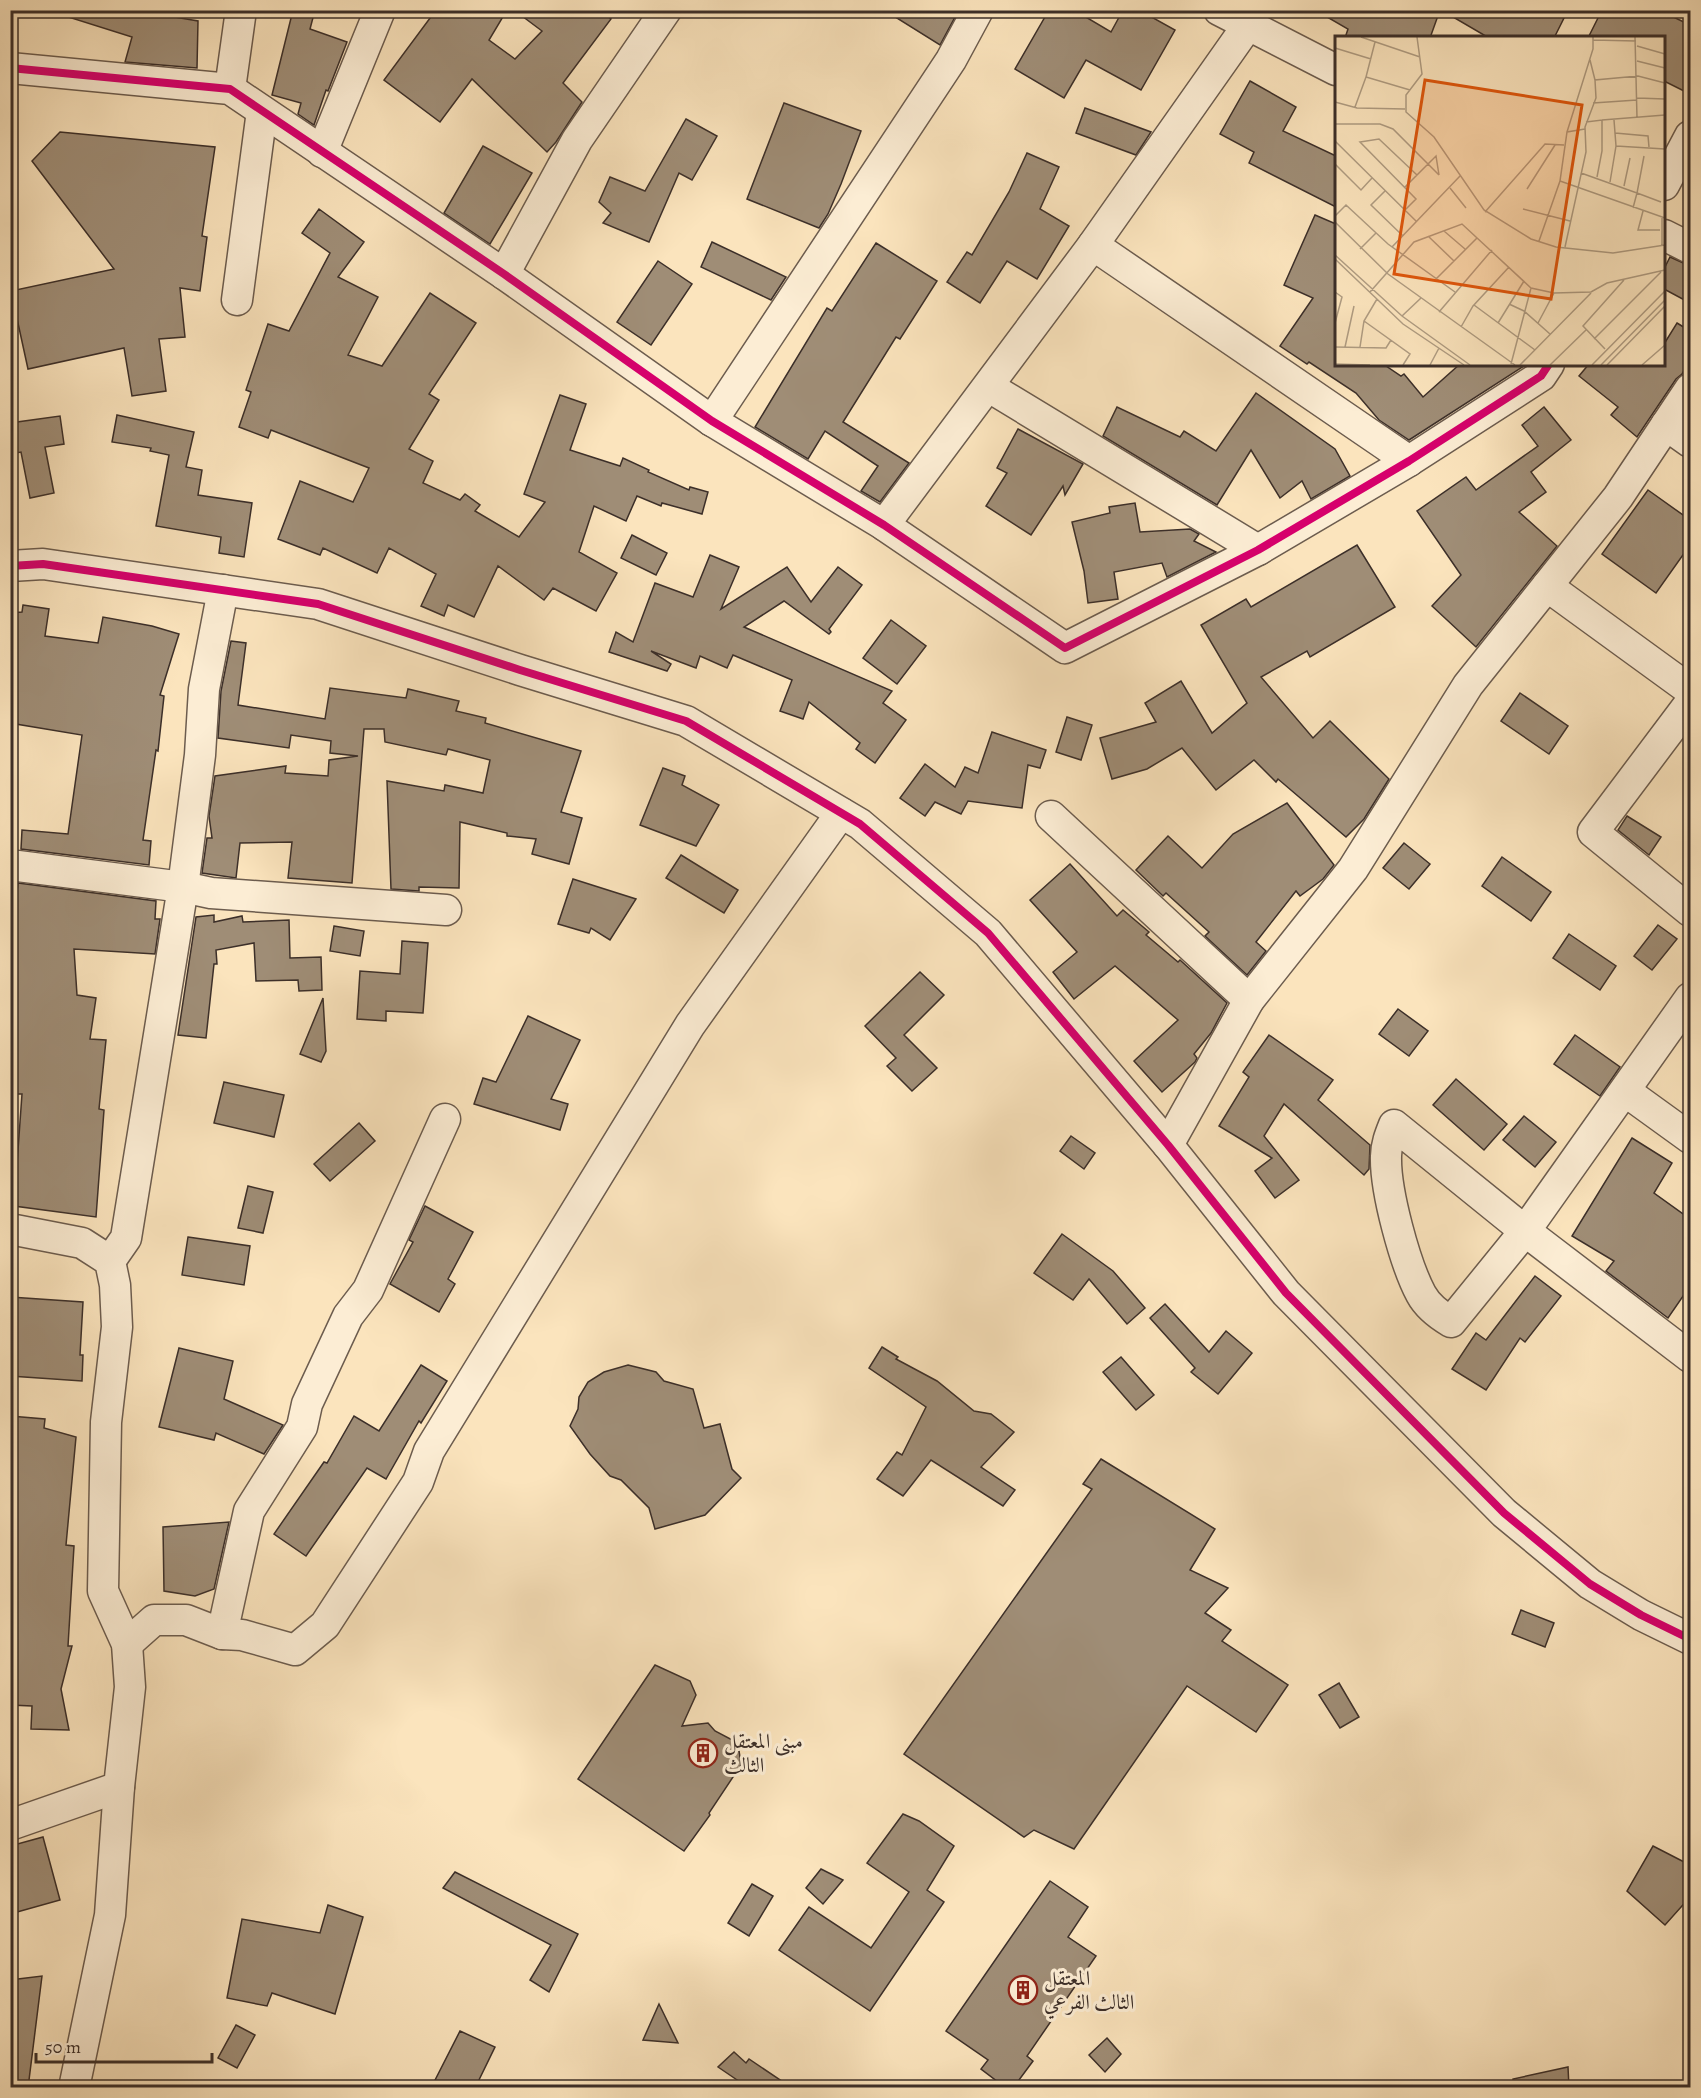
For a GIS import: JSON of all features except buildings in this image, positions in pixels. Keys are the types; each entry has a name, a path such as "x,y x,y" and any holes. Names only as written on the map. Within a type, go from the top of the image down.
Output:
{"street":[{"path":"230,89 240,10"},
{"path":"322,152 380,10"},
{"path":"504,274 578,140 666,10"},
{"path":"712,421 951,60 978,10"},
{"path":"1219,10 1335,69"},
{"path":"884,525 1093,245 1248,25"},
{"path":"10,68 230,89 504,274 712,421 884,525 1065,648 1258,550 1409,460 1541,376 1548,366"},
{"path":"237,300 262,111"},
{"path":"1665,183 1690,136"},
{"path":"1665,236 1690,248"},
{"path":"1093,245 1409,460"},
{"path":"989,387 1258,550"},
{"path":"1168,1145 1249,1000 1353,869 1468,685 1617,497 1690,388"},
{"path":"1666,425 1690,442"},
{"path":"10,566 43,564 318,604 686,722 860,824 988,933 1168,1145 1286,1293 1503,1513 1590,1584 1641,1615 1690,1639"},
{"path":"1547,586 1690,690"},
{"path":"110,1261 126,1238 183,887 200,755 204,689 223,590"},
{"path":"1690,703 1593,832 1690,911"},
{"path":"127,1644 154,1620 186,1620 222,1634 242,1635 295,1650 326,1625 418,1482 429,1451 690,1024 842,813"},
{"path":"1051,816 1249,1000"},
{"path":"10,865 183,887 211,893 447,910"},
{"path":"1690,998 1525,1230 1451,1322 1437,1314 1422,1295 1404,1249 1391,1199 1385,1156 1394,1125 1516,1223 1525,1230 1690,1357"},
{"path":"1625,1091 1690,1138"},
{"path":"222,1634 249,1511 302,1427 307,1404 316,1384 348,1316 368,1290 445,1119"},
{"path":"10,1228 82,1243 110,1261 115,1285 117,1327 106,1422 104,1591 127,1644 130,1687 119,1787 110,1915 74,2088"},
{"path":"10,1825 119,1787"}],"cycle path":[{"path":"10,68 230,89 504,274 712,421 884,525 1065,648 1258,550 1409,461 1541,376 1548,366"},
{"path":"10,566 43,564 318,604 686,721 860,824 988,933 1168,1145 1286,1293 1504,1513 1590,1584 1641,1615 1690,1639"}],"place":[{"name":"مبنى المعتقل الثالث","path":"703,1753"},
{"name":"المعتقل الثالث الفرعي","path":"1023,1990"}]}
